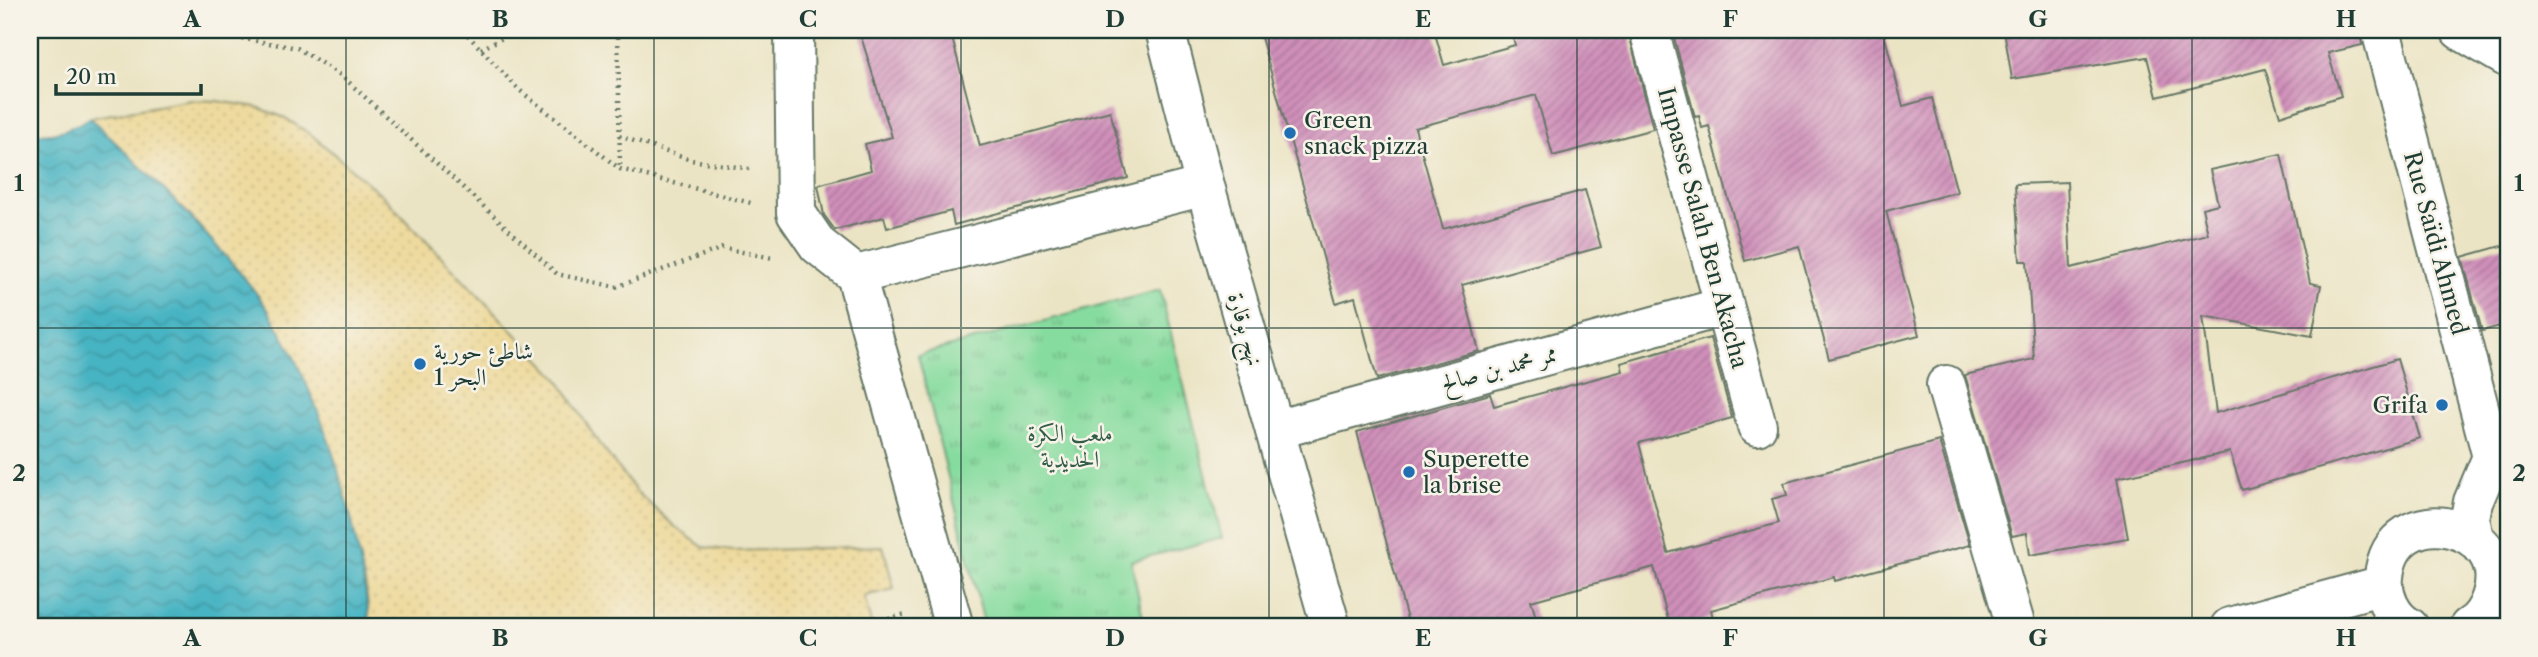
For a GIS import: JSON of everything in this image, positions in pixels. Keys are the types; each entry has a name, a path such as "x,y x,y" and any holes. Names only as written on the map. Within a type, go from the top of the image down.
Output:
{"street":[{"path":"794,30 796,214 818,246 856,275 954,627"},
{"name":"نهج بوقارة","path":"1165,30 1205,186 1331,627"},
{"name":"Impasse Salah Ben Akacha","path":"1649,30 1757,426"},
{"name":"Rue Saïdi Ahmed","path":"2381,30 2492,457"},
{"path":"2460,30 2508,58"},
{"path":"856,275 1205,186"},
{"name":"ممر محمد بن صالح","path":"1275,430 1723,307"},
{"path":"1946,385 2016,627"},
{"path":"2464,522 2492,457 2500,426 2508,417"},
{"path":"2231,627 2396,618 2385,569 2390,554 2400,541 2413,531 2429,526 2464,522"},
{"path":"2464,522 2487,554 2493,571 2493,591 2487,609 2473,626"}],"path":[{"path":"172,30 222,35 297,48 342,76 557,274 616,287 722,248 776,259"},
{"path":"463,30 518,89 620,169 755,204"},
{"path":"481,49 518,30"},
{"path":"618,30 620,169"},
{"path":"620,136 691,160 751,169"},
{"path":"871,627 872,624 916,611"}],"sand":[{"name":"شاطئ حورية البحر 1","path":"191,100 257,107 285,118 313,136 383,196 557,377 598,442 637,492 674,526 703,547 733,551 883,546 894,589 864,596 872,627 370,627 366,586 338,475 267,308 190,215 90,118"}],"green space":[{"name":"ملعب الكرة الحديدية","path":"1160,290 1222,538 1131,561 1145,627 985,627 918,355"}],"water":[{"path":"90,118 173,200 233,265 263,302 288,346 322,423 336,463 357,545 370,627 30,627 30,131 53,133"}],"building":[{"path":"859,30 950,30 980,146 1110,111 1128,178 954,225 951,211 887,228 884,217 835,230 824,215 818,185 871,170 865,144 892,137"},
{"path":"1259,30 1434,30 1444,65 1515,45 1511,30 1628,30 1653,129 1553,156 1536,95 1415,128 1443,229 1585,190 1601,247 1462,285 1479,351 1377,379 1355,297 1336,303"},
{"path":"1672,30 1883,30 1903,106 1932,98 1957,192 1886,211 1919,335 1829,359 1799,246 1745,261 1709,126 1702,128 1699,116 1695,117"},
{"path":"2004,30 2360,30 2362,45 2328,53 2341,96 2280,116 2265,69 2157,97 2147,57 2012,79"},
{"path":"2281,154 2310,283 2321,285 2312,336 2203,316 2216,413 2397,359 2420,438 2242,490 2230,452 2117,478 2128,538 2030,555 2027,533 2012,536 1965,375 2034,359 2027,261 2020,261 2015,184 2067,182 2071,268 2208,234 2202,208 2218,204 2210,170"},
{"path":"2508,244 2508,324 2482,331 2462,257"},
{"path":"1710,338 1732,418 1639,443 1668,553 1779,523 1772,499 1787,495 1784,483 1939,441 1970,545 1711,610 1713,618 1680,627 1670,627 1654,567 1531,601 1539,627 1409,627 1357,432 1490,394 1494,406 1623,371 1621,363"}],"place":[{"name":"Green snack pizza","path":"1290,133"},
{"name":"شاطئ حورية البحر 1","path":"420,364"},
{"name":"Grifa","path":"2442,405"},
{"name":"Superette la brise","path":"1409,472"}]}
